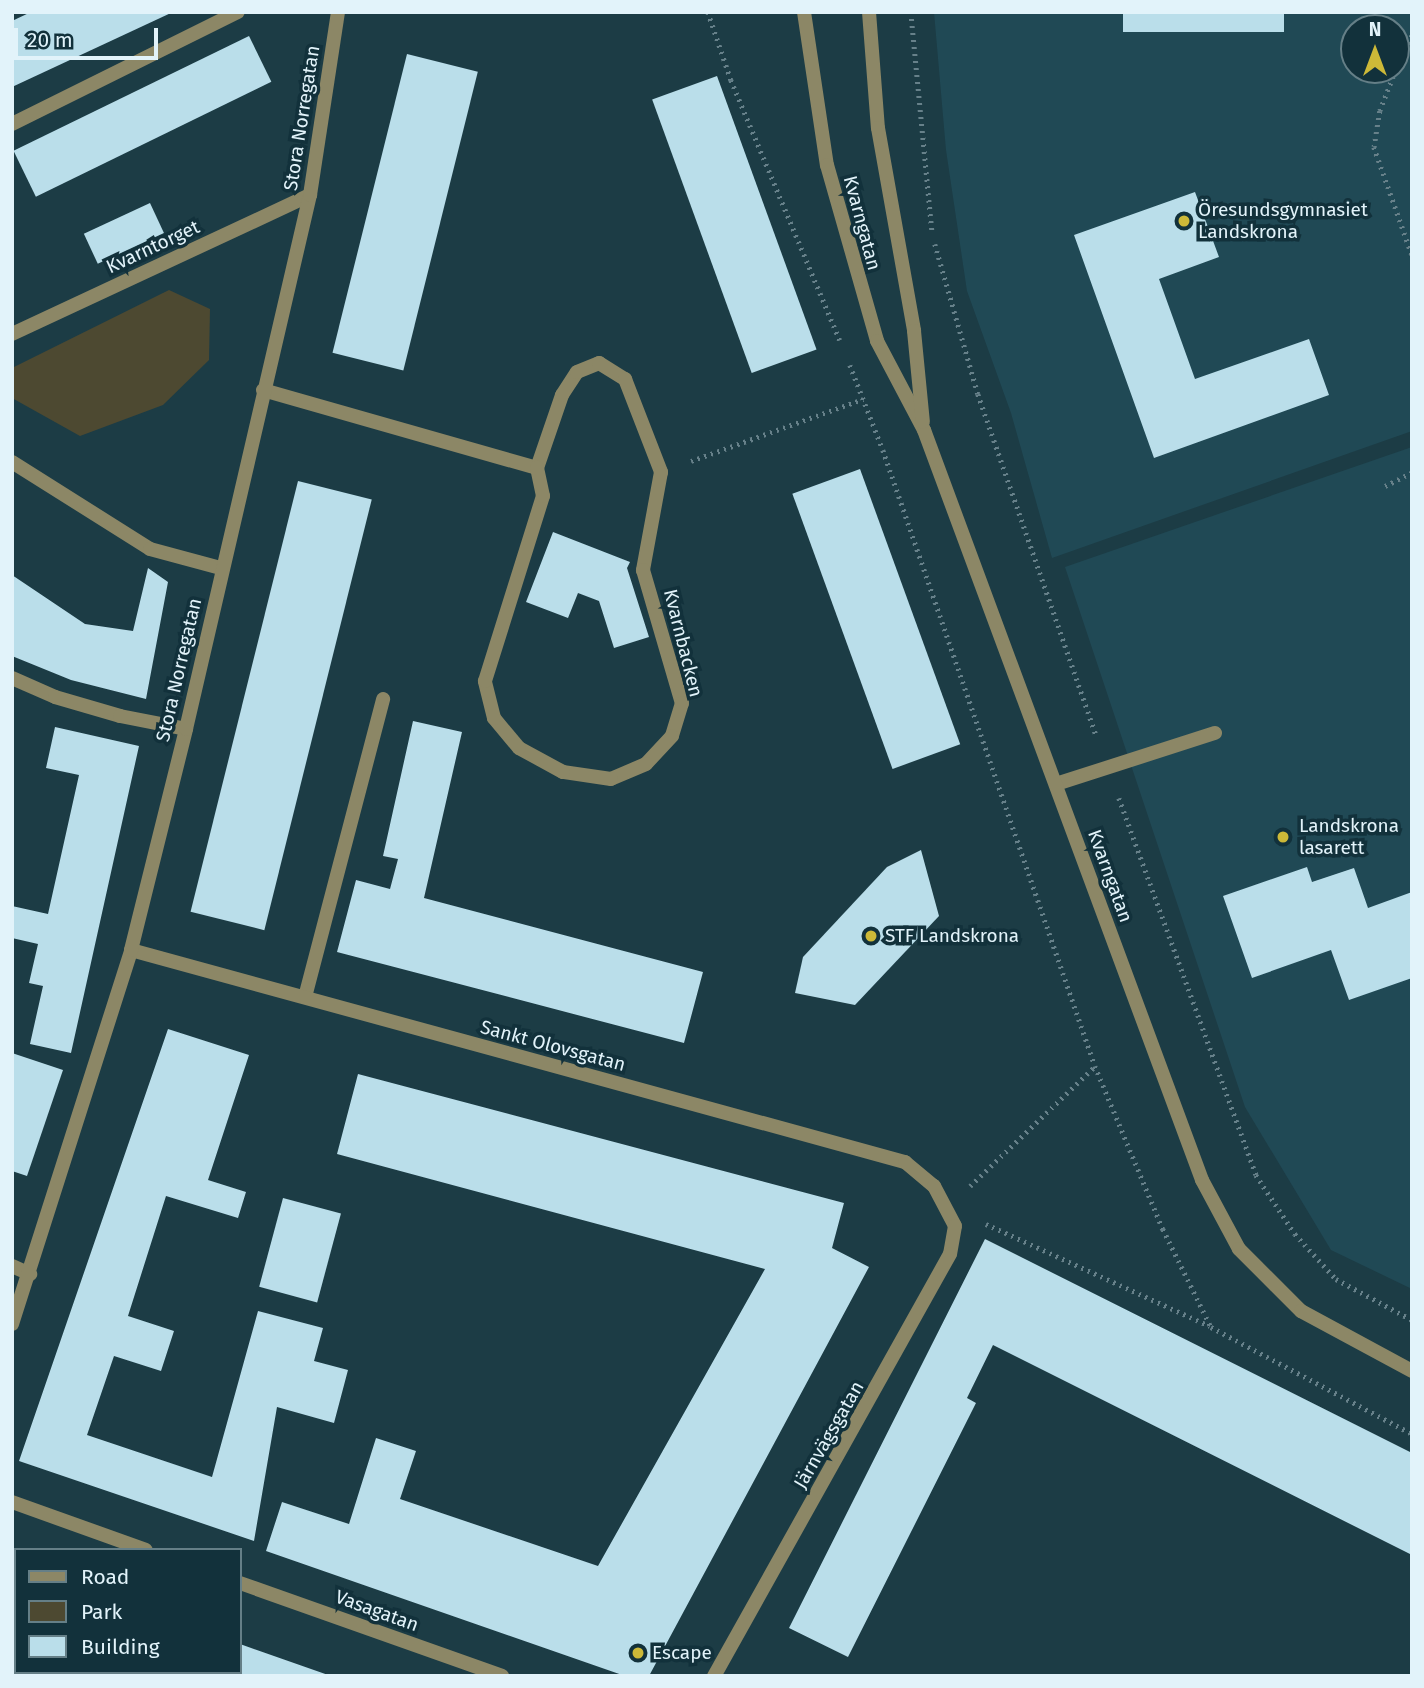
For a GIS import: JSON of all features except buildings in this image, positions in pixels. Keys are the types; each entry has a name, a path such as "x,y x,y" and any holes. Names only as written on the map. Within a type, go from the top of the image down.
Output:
{"street":[{"path":"12,124 238,12"},
{"name":"Stora Norregatan","path":"12,1324 30,1275 131,950 186,729 221,568 310,195 338,12"},
{"name":"Kvarngatan","path":"804,12 824,152 853,267 877,341 924,430 1202,1180 1239,1249 1301,1311 1412,1371"},
{"name":"Kvarngatan","path":"869,12 878,128 915,331 924,430"},
{"name":"Kvarntorget","path":"12,334 310,195"},
{"name":"Kvarnbacken","path":"599,363 625,379 661,472 643,570 682,704 672,736 646,764 611,779 563,772 519,747 494,718 485,681 543,496 537,468 562,395 577,372 599,363"},
{"path":"264,390 537,468"},
{"path":"12,462 150,549 221,568"},
{"path":"12,678 55,697 120,716 186,729"},
{"path":"305,997 383,699"},
{"path":"1056,784 1215,733"},
{"name":"Sankt Olovsgatan","path":"131,950 905,1162 934,1186 948,1207"},
{"name":"Järnvägsgatan","path":"714,1676 950,1254 955,1226 948,1207"},
{"path":"12,1266 30,1275"},
{"path":"12,1502 140,1548"},
{"name":"Vasagatan","path":"242,1584 502,1676"}],"path":[{"path":"708,12 863,399 1096,1066 1163,1229 1211,1326"},
{"path":"911,12 933,237 953,318 1108,768 1256,1175 1295,1234 1336,1279 1412,1320"},
{"path":"1391,84 1380,111 1374,147 1412,255"},
{"path":"661,472 863,399"},
{"path":"1385,486 1412,472"},
{"path":"1096,1066 948,1207 1211,1326 1412,1434"}],"shaded area":[{"name":"Öresundsgymnasiet Landskrona","path":"934,12 1412,12 1412,431 1052,558 1011,413 967,291 946,150"},
{"name":"Landskrona lasarett","path":"1412,447 1412,1289 1331,1250 1245,1107 1065,567"}],"green space":[{"path":"169,290 210,309 209,360 163,405 80,436 12,398 12,368"}],"place":[{"name":"Öresundsgymnasiet Landskrona","path":"1184,221"},
{"name":"Landskrona lasarett","path":"1283,837"},
{"name":"STF Landskrona","path":"871,936"},
{"name":"Escape","path":"638,1653"}]}
